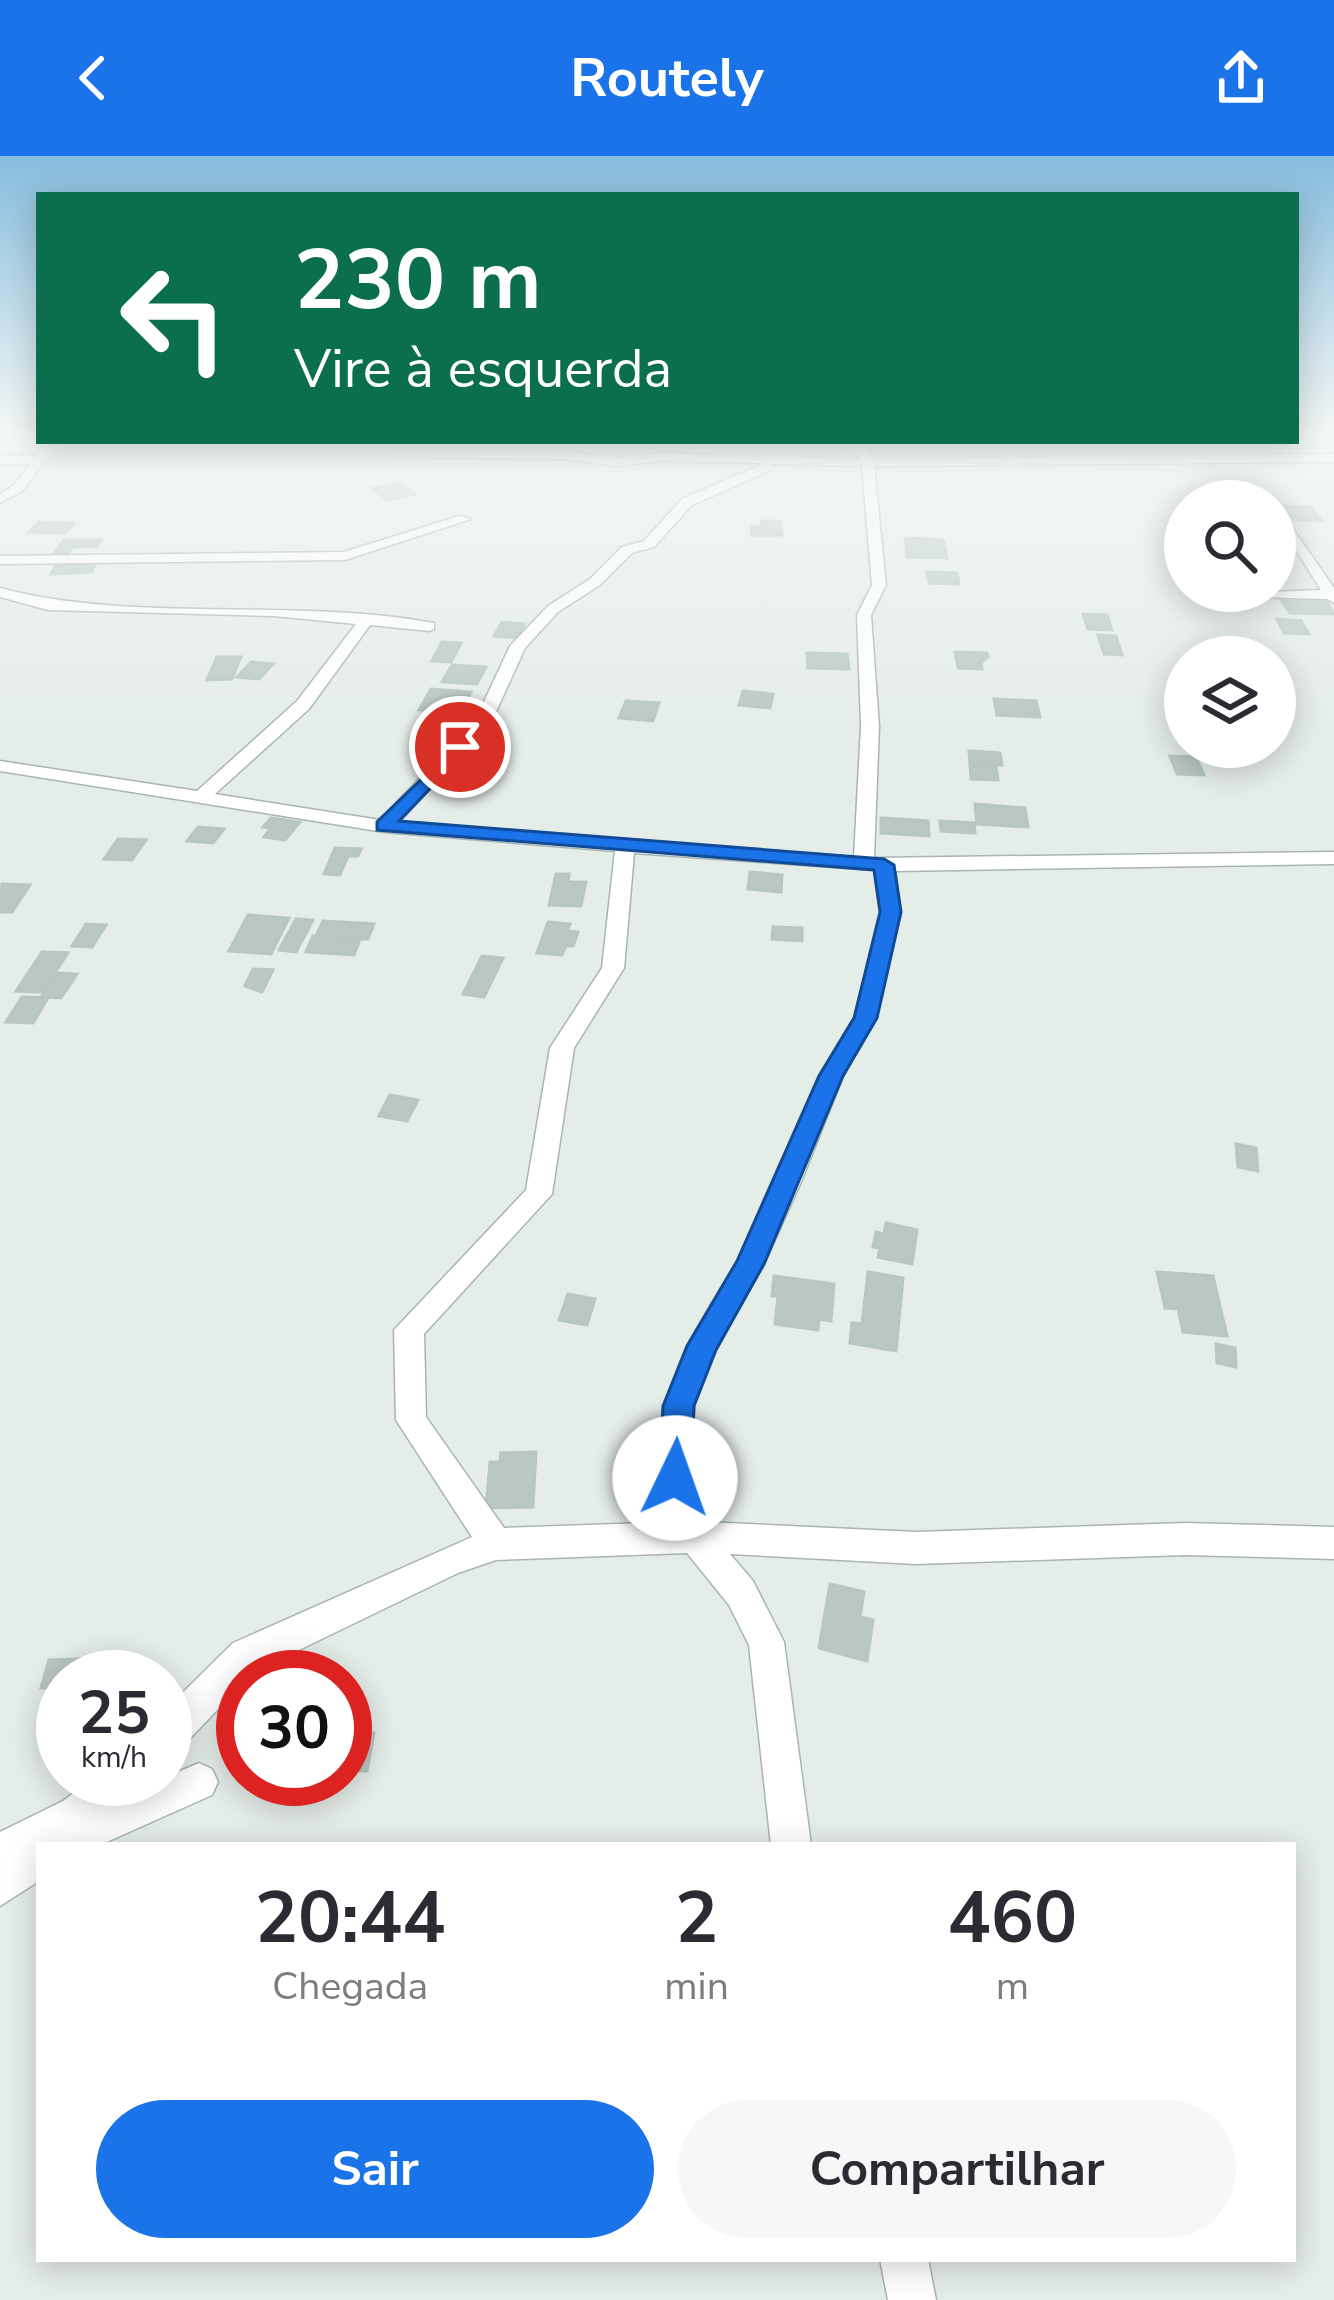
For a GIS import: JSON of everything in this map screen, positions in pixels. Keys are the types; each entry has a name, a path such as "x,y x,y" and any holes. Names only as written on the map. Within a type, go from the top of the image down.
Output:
{"street":[{"path":"0,560 345,556 419,533"},
{"path":"384,826 484,721 518,646 553,609 595,582 627,550 649,544 659,533"},
{"path":"791,1842 766,1642 741,1593 694,1537 675,1478 679,1406 702,1346 750,1264 831,1076 865,1018 891,912 874,864 864,615 879,585 873,533"},
{"path":"1296,539 1333,596"},
{"path":"0,592 48,606 273,611 429,626"},
{"path":"1296,595 1333,596"},
{"path":"201,796 303,705 365,622"},
{"path":"0,766 384,826 874,864 1334,858"},
{"path":"496,1544 411,1420 409,1330 539,1193 562,1048 613,968 626,846"},
{"path":"192,1705 246,1656 450,1560 496,1544 694,1537 916,1548 1185,1539 1334,1543"},
{"path":"62,1842 199,1782"},
{"path":"0,1852 88,1806"},
{"path":"0,1886 36,1859"},
{"path":"905,2262 912,2300"}],"building":[{"path":"905,538 943,540 947,558 907,557"},
{"path":"64,540 101,540 97,546 73,547 66,556 52,556"},
{"path":"96,563 92,572 51,574 56,565"},
{"path":"927,572 957,573 959,584 929,583"},
{"path":"1296,600 1326,601 1334,614 1290,613 1296,612"},
{"path":"1083,614 1107,615 1112,630 1088,629"},
{"path":"1277,619 1301,621 1309,634 1284,633"},
{"path":"502,622 525,624 517,638 494,636"},
{"path":"1098,635 1116,636 1122,655 1104,654"},
{"path":"442,642 461,643 451,662 432,661"},
{"path":"955,652 987,653 988,657 982,669 958,668"},
{"path":"807,653 847,654 849,669 808,668"},
{"path":"217,657 241,657 232,679 207,680"},
{"path":"251,662 273,664 259,679 237,677"},
{"path":"452,665 486,667 477,684 442,682"},
{"path":"431,689 471,692 460,713 419,710"},
{"path":"743,691 773,694 770,708 739,705"},
{"path":"994,699 1036,701 1040,717 997,715"},
{"path":"626,701 659,703 653,721 619,718"},
{"path":"969,751 1000,753 1002,765 970,763"},
{"path":"970,765 996,767 998,780 971,779"},
{"path":"1175,768 1201,768 1204,775 1177,774"},
{"path":"975,804 1025,808 1028,827 977,824"},
{"path":"271,818 300,822 285,840 264,837 271,828 263,827"},
{"path":"881,818 928,821 929,836 881,833"},
{"path":"940,821 974,823 975,833 941,831"},
{"path":"198,827 224,829 213,843 187,841"},
{"path":"118,839 146,840 132,860 104,859"},
{"path":"335,848 361,849 358,856 348,856 340,875 324,874"},
{"path":"750,872 782,875 781,892 748,889"},
{"path":"556,874 569,874 568,882 586,882 581,906 549,905"},
{"path":"2,884 30,885 12,912 0,912"},
{"path":"248,915 289,918 271,954 229,951"},
{"path":"296,919 313,920 296,952 279,950"},
{"path":"323,921 374,924 368,939 316,936"},
{"path":"548,922 570,924 567,931 578,932 573,946 566,946 562,955 537,953"},
{"path":"86,924 106,925 92,947 72,946"},
{"path":"773,927 802,928 802,941 772,939"},
{"path":"313,936 360,939 354,955 306,952"},
{"path":"42,952 68,953 42,992 16,991"},
{"path":"482,956 503,958 484,997 463,994"},
{"path":"253,969 273,970 262,992 245,986"},
{"path":"58,973 77,974 61,998 41,997"},
{"path":"22,997 48,998 33,1023 6,1022"},
{"path":"390,1095 418,1100 407,1121 379,1116"},
{"path":"1236,1144 1256,1148 1258,1171 1238,1167"},
{"path":"886,1223 917,1230 912,1264 878,1257 880,1248 873,1247 876,1232 884,1234"},
{"path":"868,1272 903,1278 896,1351 850,1343 852,1323 862,1324"},
{"path":"1157,1272 1213,1276 1227,1336 1183,1332 1178,1309 1165,1308"},
{"path":"774,1276 834,1284 831,1321 819,1319 818,1330 775,1324"},
{"path":"568,1294 595,1299 587,1325 559,1320"},
{"path":"1216,1344 1235,1348 1236,1367 1217,1363"},
{"path":"536,1452 533,1507 486,1508 490,1462 500,1462 501,1453"},
{"path":"830,1584 864,1592 860,1617 873,1620 867,1661 819,1648"}],"route":[{"path":"460,747 384,826 884,865 891,912 865,1018 831,1076 750,1264 702,1346 679,1406 675,1478"}]}
